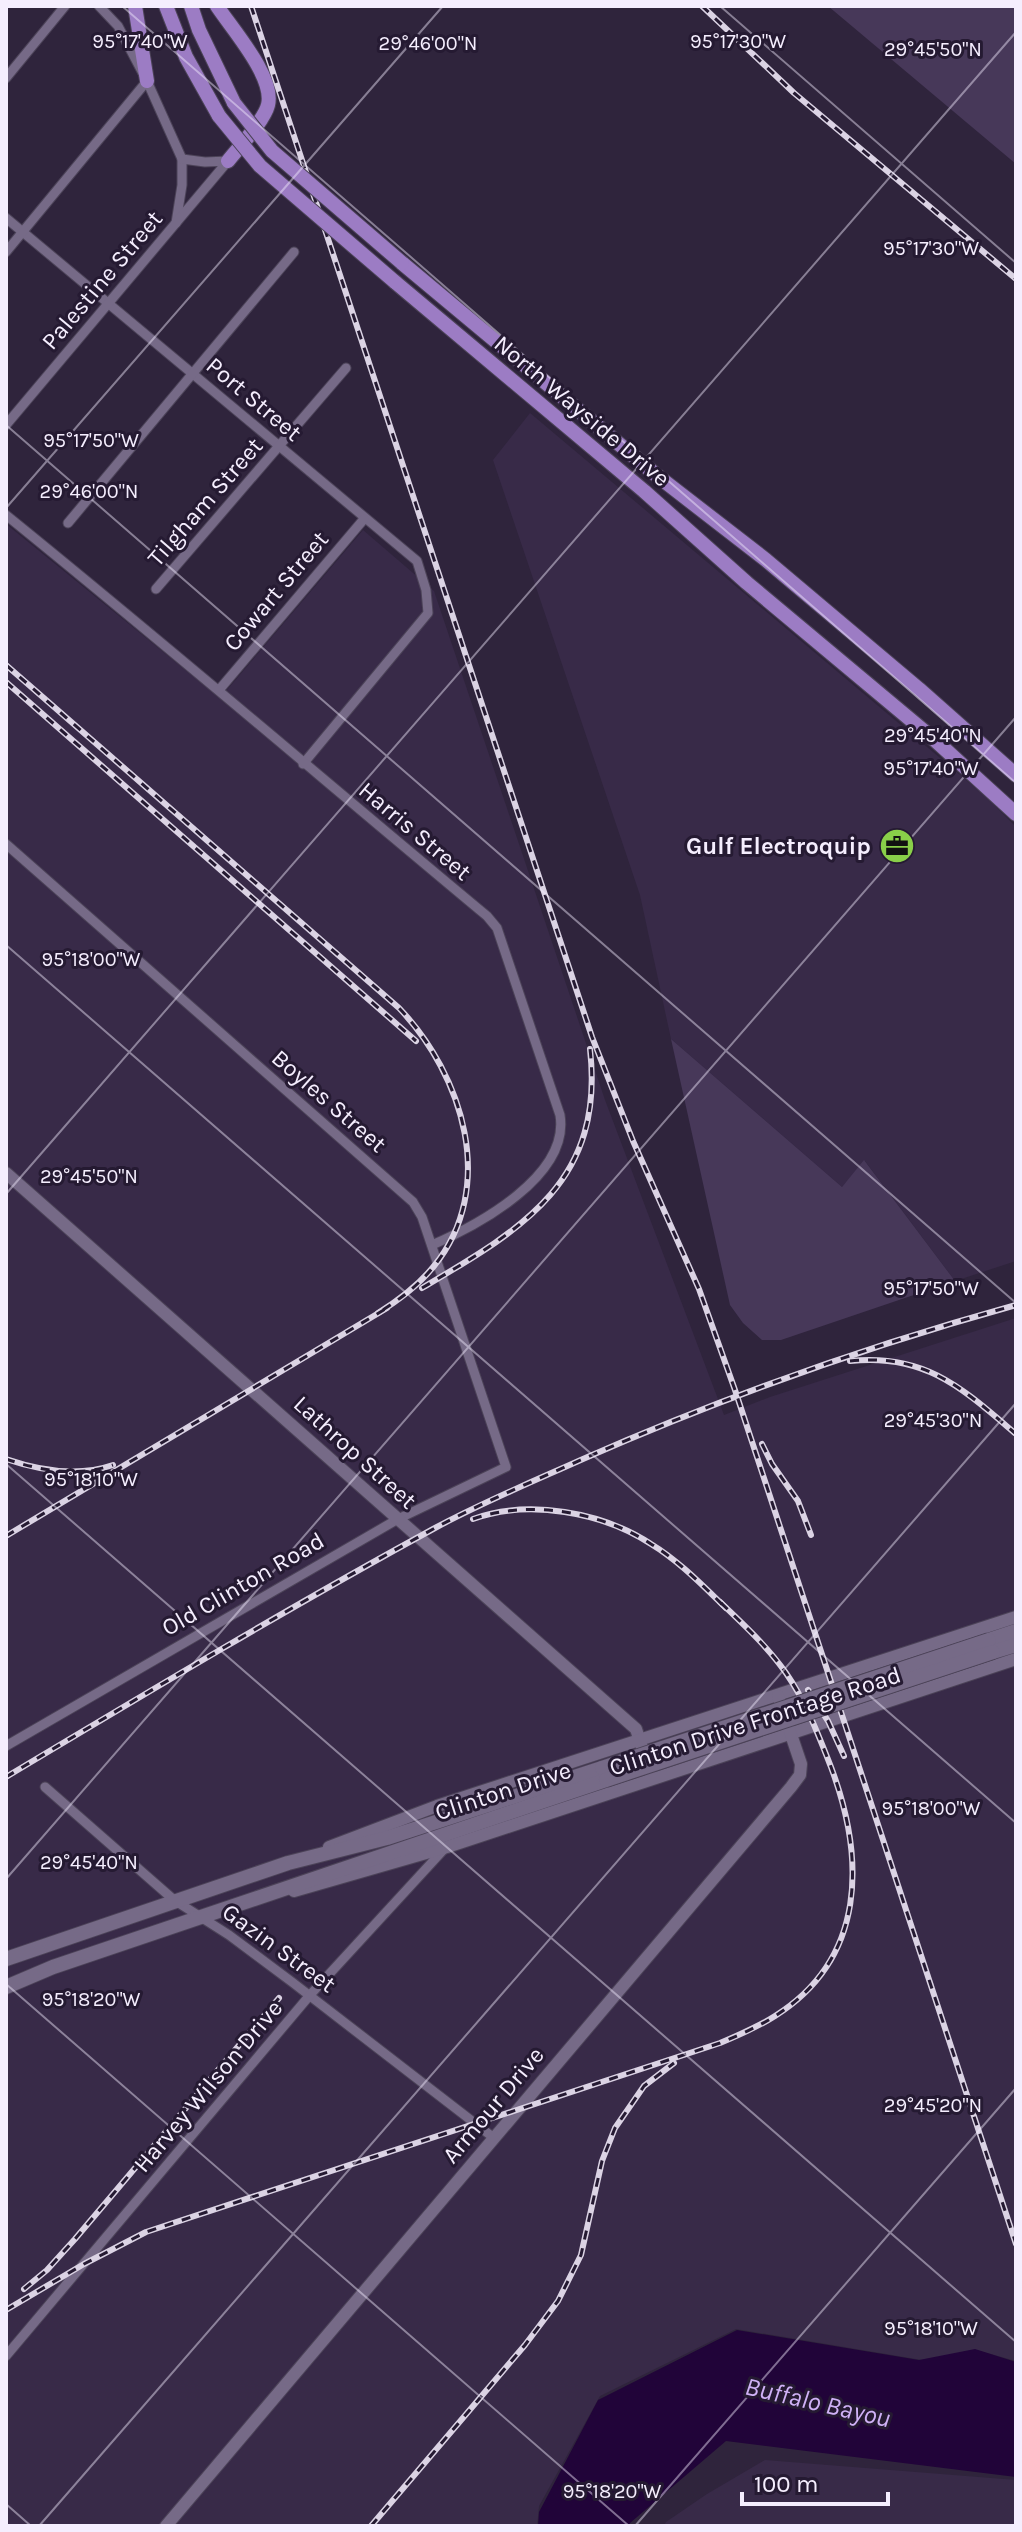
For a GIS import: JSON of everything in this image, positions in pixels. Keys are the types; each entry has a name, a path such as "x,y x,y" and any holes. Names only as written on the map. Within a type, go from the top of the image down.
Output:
{"main road":[{"path":"135,6 147,81"},
{"name":"North Wayside Drive","path":"166,6 186,57 219,116 260,166 936,741 1016,814"},
{"name":"North Wayside Drive","path":"191,6 199,30 234,103 272,151 655,474 778,570 1016,775"},
{"path":"217,6 262,72 268,90 268,105 263,116 228,161"},
{"name":"Clinton Drive","path":"6,1987 53,1967 278,1893 604,1774 991,1646 1016,1631"},
{"name":"Clinton Drive","path":"991,1646 1016,1645"},
{"name":"Clinton Drive","path":"6,1959 288,1863 387,1838 604,1774"}],"street":[{"path":"6,78 65,6"},
{"path":"99,6 118,26 182,159 182,185 176,223"},
{"path":"6,252 147,81"},
{"path":"182,159 228,161"},
{"name":"Palestine Street","path":"6,425 228,161"},
{"name":"Port Street","path":"6,218 417,561 426,590 428,613 303,764"},
{"path":"68,523 294,252"},
{"name":"Tilgham Street","path":"156,589 346,368"},
{"name":"Harris Street","path":"6,515 219,690 303,764 487,916 497,928 560,1115 562,1132 543,1167 520,1193 485,1218 432,1245"},
{"name":"Cowart Street","path":"219,690 364,519"},
{"name":"Boyles Street","path":"6,844 407,1196 419,1210 506,1467"},
{"name":"Lathrop Street","path":"6,1173 636,1729 652,1778"},
{"name":"Old Clinton Road","path":"6,1746 398,1519 506,1467"},
{"name":"Clinton Drive Frontage Road","path":"288,1863 437,1806 1016,1617"},
{"name":"Clinton Drive Frontage Road","path":"278,1893 302,1890 447,1847 1016,1659"},
{"name":"Armour Drive","path":"166,2526 800,1775 801,1764 778,1696"},
{"name":"Gazin Street","path":"45,1787 174,1900 310,1995 494,2138"},
{"name":"Harvey Wilson Drive","path":"6,2356 310,1995 447,1847"}],"shaded area":[{"path":"828,6 1016,6 1016,164"},
{"path":"530,413 984,795 1016,827 1016,1261 955,1281 865,1161 842,1187 671,1039 640,895 493,460"},
{"path":"6,524 220,698 363,530 434,591 605,1100 724,1415 770,1397 1016,1318 1016,2361 976,2350 922,2360 736,2329 600,2396 539,2506 537,2526 6,2526"},
{"path":"671,1039 842,1187 864,1160 955,1281 781,1340 762,1340 743,1323 730,1305"},
{"path":"765,2460 1016,2480 1016,2526 664,2526 707,2494"}],"water":[{"name":"Buffalo Bayou","path":"737,2330 919,2360 975,2349 1016,2362 1016,2477 726,2441 630,2526 538,2526 539,2512 598,2400"}],"railway":[{"path":"251,6 592,1037 633,1141 699,1289 735,1390 1016,2244"},
{"path":"702,6 794,93 1016,279"},
{"path":"6,665 399,1008 422,1035 440,1065 455,1098 464,1132 468,1167 465,1202 453,1235 434,1266 408,1292 378,1313"},
{"path":"6,682 416,1041"},
{"path":"422,1288 523,1222 549,1196 570,1168 584,1134 591,1095 590,1049"},
{"path":"6,1777 327,1588 490,1501 636,1436 743,1394 851,1355 1016,1305"},
{"path":"6,1536 387,1308"},
{"path":"850,1361 877,1360 922,1369 960,1389 1016,1434"},
{"path":"762,1444 798,1501 811,1535"},
{"path":"6,1459 33,1467 73,1472 113,1465"},
{"path":"473,1519 495,1513 541,1510 565,1512 610,1524 661,1551 726,1608"},
{"path":"6,2310 146,2232 720,2043 769,2020 805,1992 827,1965 842,1936 850,1904 850,1836 831,1767 806,1707 779,1663 720,1602"},
{"path":"808,1690 828,1721 844,1756"},
{"path":"24,2289 47,2270 75,2239 279,1998"},
{"path":"371,2526 525,2345 558,2301 581,2255 602,2161 615,2128 644,2086 674,2063"}],"place":[{"name":"Gulf Electroquip","path":"897,846"}]}
